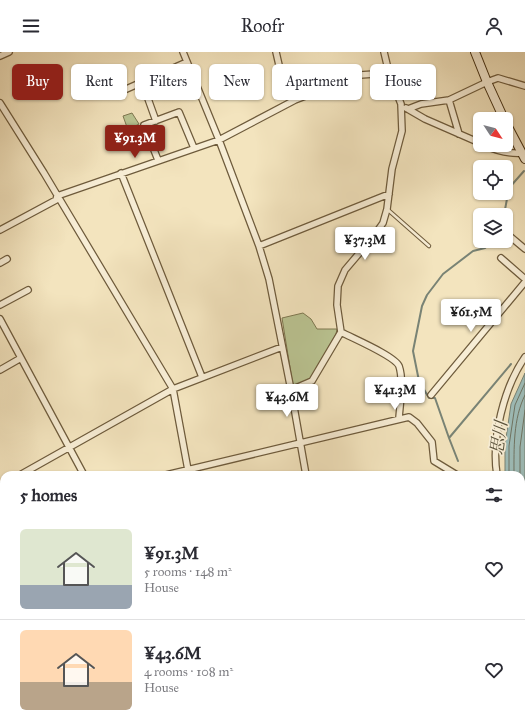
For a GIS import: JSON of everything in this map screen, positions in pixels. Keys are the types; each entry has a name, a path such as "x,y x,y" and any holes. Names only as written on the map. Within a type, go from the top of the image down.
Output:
{"main road":[{"path":"475,52 501,112"},
{"path":"513,136 523,156"}],"street":[{"path":"0,56 9,52"},
{"path":"183,52 219,140 259,246 269,279 305,471"},
{"path":"276,52 279,64"},
{"path":"384,52 387,64"},
{"path":"182,64 187,62"},
{"path":"408,109 421,104 449,100 498,78 525,86"},
{"path":"148,100 156,121"},
{"path":"0,230 56,200 57,196 219,140 295,100"},
{"path":"291,390 312,382 341,332 337,305 338,286 345,270 383,223 387,209 392,169 402,131 401,104 399,100"},
{"path":"449,100 459,134"},
{"path":"0,102 173,389 188,470"},
{"path":"401,104 425,119 473,140"},
{"path":"158,160 144,125 178,112 194,148"},
{"path":"504,152 523,156"},
{"path":"121,173 202,377"},
{"path":"259,246 389,194"},
{"path":"513,239 525,249"},
{"path":"431,395 525,281 501,258"},
{"path":"0,263 7,260"},
{"path":"0,305 28,290"},
{"path":"0,319 82,471"},
{"path":"341,332 388,356 398,365 401,376 400,418"},
{"path":"27,471 173,389 282,347"},
{"path":"497,471 495,447 500,418 520,364 525,357"},
{"path":"0,370 21,358"},
{"path":"184,471 409,417 417,423 432,442 434,461 450,471"}],"lane":[{"path":"387,209 429,246"}],"green space":[{"path":"132,113 139,124 128,130 123,116"},
{"path":"303,313 311,319 317,329 337,329 336,334 310,379 293,386 282,318"}],"water":[{"name":"思川","path":"525,373 525,471 505,471 505,445 511,404"}],"waterway":[{"path":"505,208 509,188 524,171"},
{"path":"485,248 473,251 443,274 427,295 422,306 413,351 419,381 429,398 435,398 449,438 511,364"},
{"path":"449,438 458,461"}]}
